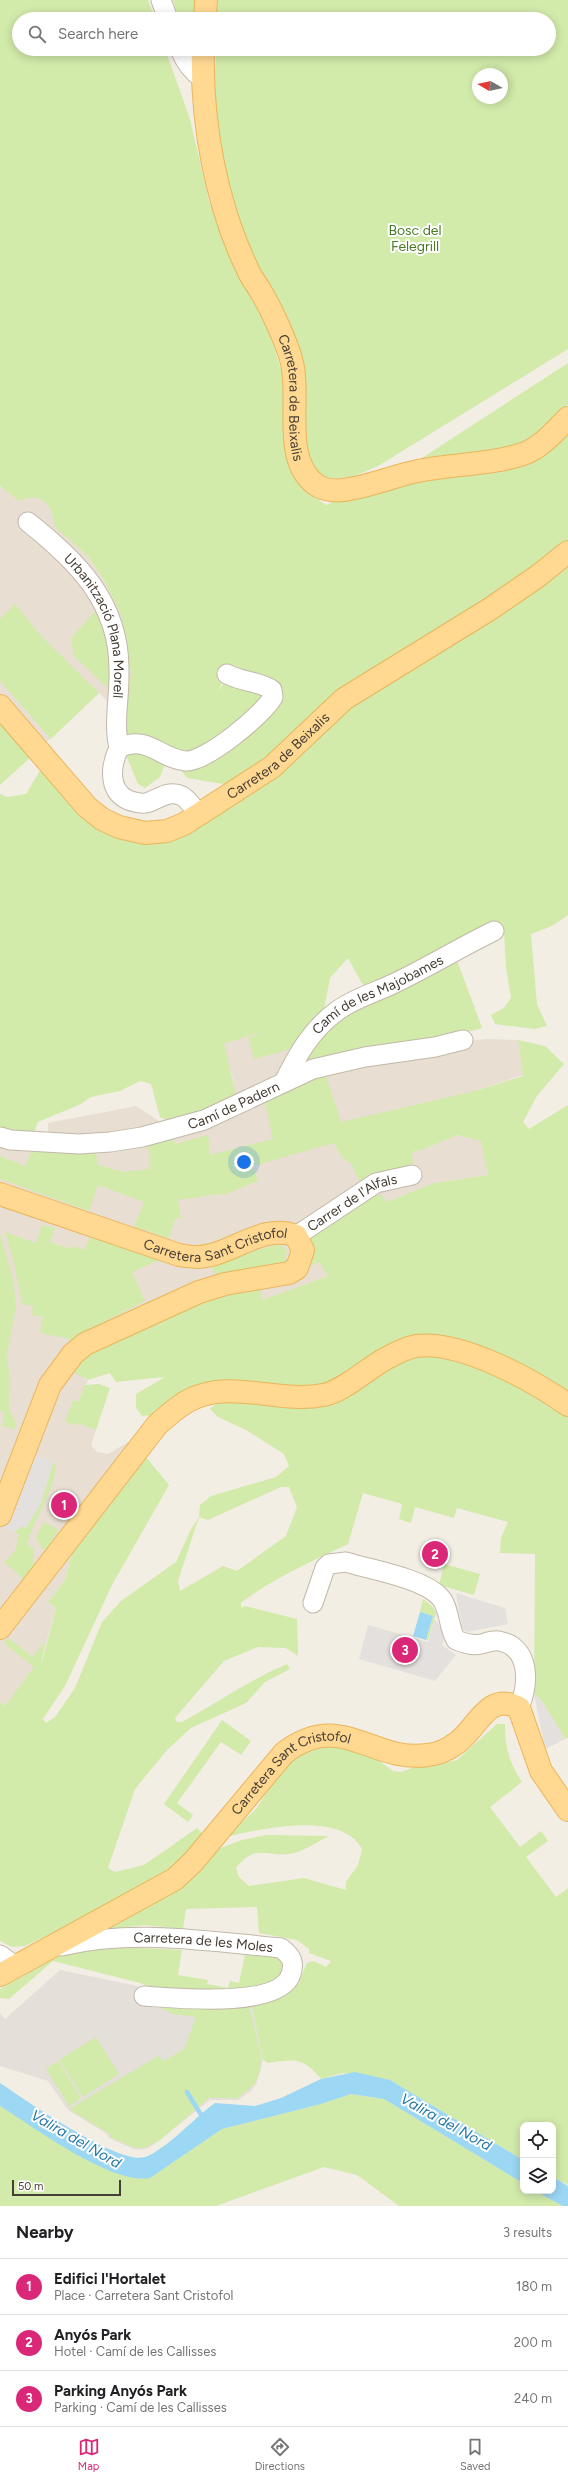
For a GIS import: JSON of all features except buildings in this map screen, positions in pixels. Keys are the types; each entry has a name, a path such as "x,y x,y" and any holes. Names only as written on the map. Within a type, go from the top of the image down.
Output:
{"main road":[{"path":"205,12 206,0"},
{"name":"Carretera de Beixalis","path":"203,56 203,79 207,129 214,168 230,229 248,271 262,293 292,359 296,395 294,435 297,454 305,472 315,484 325,490 343,490 416,472 489,462 524,454 547,439 568,418"},
{"name":"Carretera de Beixalis","path":"0,706 87,807 102,819 119,827 157,833 184,824 272,767 344,698 490,609 538,576 568,552"},
{"name":"Carretera Sant Cristofol","path":"0,1194 179,1255 198,1257 213,1254 271,1233 282,1232 296,1236 303,1250 297,1268 289,1273 225,1284 199,1292 107,1332 85,1344 72,1354 58,1373 45,1396 0,1515"},
{"path":"0,1628 157,1425 188,1401 198,1397 218,1392 306,1397 324,1395 400,1352 415,1346 428,1346 453,1348 526,1378 568,1405"},
{"name":"Carretera Sant Cristofol","path":"5,1967 44,1950 175,1879 192,1862 284,1752 300,1740 314,1735 328,1734 405,1755 429,1755 447,1750 459,1742 493,1706 502,1702 511,1703 519,1708"},
{"path":"519,1708 541,1771 568,1810"}],"street":[{"path":"161,0 165,12"},
{"path":"183,56 194,72 203,79"},
{"name":"Urbanització Plana Morell","path":"28,522 66,554 88,578 103,600 112,620 120,667 115,724 119,748"},
{"path":"198,814 190,802 181,796 165,794 146,803 135,802 125,798 117,790 113,781 114,758 119,748 135,743 150,745 167,756 185,761 195,761 208,755 261,712 273,697 272,690 264,685 241,680 227,674"},
{"name":"Camí de les Majobames","path":"284,1082 300,1050 317,1028 337,1011 397,982 452,951 494,931"},
{"name":"Camí de Padern","path":"0,1137 11,1140 79,1144 110,1142 142,1136 204,1120 313,1069 339,1062 435,1047 463,1040"},
{"name":"Carrer de l'Alfals","path":"296,1236 376,1183 412,1175"},
{"path":"313,1603 325,1568 338,1562 346,1562 428,1587 441,1598 451,1631 456,1640 479,1645 497,1641 510,1644 520,1654 525,1666 526,1680 525,1694 519,1708"},
{"name":"Carretera de les Moles","path":"44,1950 84,1941 145,1936 281,1948 289,1955 293,1966 287,1983 277,1991 250,1997 144,1996"}],"shaded area":[{"path":"5,436 104,580 121,615 131,673 162,668 166,695 158,728 125,753 109,750 109,703 99,693 0,785 0,492"},
{"path":"496,922 504,933 456,958 482,1028 468,1032 471,1041 486,1039 518,1040 523,1075 475,1091 368,1161 422,1150 456,1135 482,1141 488,1175 434,1183 328,1276 262,1300 84,1379 88,1380 78,1402 73,1400 66,1420 76,1426 77,1423 96,1430 91,1445 97,1452 108,1454 128,1442 142,1455 75,1542 65,1580 48,1602 56,1608 38,1673 13,1712 0,1702 0,1131 48,1135 48,1123 136,1106 162,1123 171,1122 234,1083 223,1044 276,1027 291,1049 312,1024 366,990 348,958 432,955"},
{"path":"40,1455 53,1463 41,1503 25,1528 22,1526 14,1532 3,1528 24,1467"},
{"path":"456,1593 505,1608 508,1624 467,1632 462,1628"},
{"path":"434,1619 446,1632 442,1645 456,1655 435,1681 359,1659 368,1625 428,1642"},
{"path":"534,1694 542,1701 565,1739 545,1749"},
{"path":"60,1970 162,1991 248,1988 263,2060 256,2085 250,2092 238,2100 210,2100 149,2148 142,2150 133,2149 109,2138 107,2134 68,2110 48,2081 0,2066 0,2013 5,2019"}],"green space":[{"path":"0,0 148,0 152,12 12,12 12,56 168,56 190,119 209,201 225,242 251,292 269,332 283,376 307,491 326,505 342,498 380,487 488,471 568,425 568,542 282,749 238,778 223,784 187,778 178,766 164,766 160,777 145,788 138,784 125,753 129,733 127,733 124,726 131,673 121,615 104,580 87,555 55,527 54,519 45,502 34,497 19,501 0,486","holes":["233,665 265,677 275,683 250,716 262,694 223,684 216,694"]},
{"path":"173,0 197,0 196,12 177,12"},
{"name":"Bosc del Felegrill","path":"218,0 568,0 568,349 378,466 352,477 323,479 316,474 304,445 304,403 250,254 220,158 213,109 216,56 556,56 556,12 217,12"},
{"path":"568,363 568,404 537,435 513,448 424,461 422,458"},
{"path":"568,560 568,915 552,926 531,934 537,1004 547,1026 534,1029 495,1024 491,1015 504,1008 511,998 506,968 504,933 496,922 366,990 348,958 330,978 323,1015 312,1024 291,1049 254,1059 248,1038 264,1031 224,1044 236,1094 197,1113 171,1122 160,1117 151,1084 140,1081 120,1091 91,1097 79,1105 38,1122 33,1135 0,1131 0,794 8,797 26,794 41,769 101,829 121,839 151,842 184,837 200,826 347,709"},
{"path":"15,604 43,638 99,693 51,739 0,681 0,619"},
{"path":"99,607 107,626 111,691 74,656 71,638"},
{"path":"0,720 32,756 0,785"},
{"path":"456,958 482,1028 449,1036 349,1051 307,1064 314,1049 323,1037 346,1017"},
{"path":"518,1040 545,1046 564,1064 537,1096 523,1122 529,1129 568,1105 568,1738 565,1739 542,1701 534,1694 535,1554 500,1553 501,1538 508,1522 457,1508 454,1518 415,1507 411,1523 399,1519 402,1504 363,1493 348,1544 279,1578 241,1603 241,1608 245,1606 297,1619 298,1656 286,1648 258,1647 224,1661 175,1718 177,1722 182,1722 274,1670 287,1664 290,1669 265,1682 246,1703 191,1728 167,1750 135,1789 108,1868 115,1872 144,1865 197,1828 204,1835 174,1869 104,1908 25,1946 12,1947 0,1941 0,1702 5,1706 34,1667 4,1643 8,1638 33,1657 45,1641 41,1666 56,1608 48,1602 65,1580 75,1542 146,1457 169,1485 112,1585 65,1686 43,1719 46,1723 55,1717 75,1688 102,1622 121,1601 176,1562 191,1529 199,1517 200,1505 211,1496 276,1477 289,1466 284,1454 246,1430 218,1417 210,1409 216,1404 208,1387 153,1415 142,1416 136,1408 136,1394 165,1377 116,1382 110,1373 88,1380 70,1370 79,1358 210,1297 259,1286 262,1300 328,1276 319,1262 306,1267 306,1239 370,1195 381,1195 387,1202 434,1183 488,1175 481,1141 457,1135 422,1150 412,1152 413,1163 361,1185 351,1163 342,1158 334,1143 253,1166 258,1181 224,1195 219,1194 178,1200 181,1219 176,1217 169,1238 134,1227 144,1202 98,1185 89,1211 0,1179 0,1156 25,1166 34,1146 95,1151 98,1165 124,1172 150,1169 148,1142 172,1134 175,1144 208,1135 210,1155 273,1139 264,1098 296,1083 326,1075 341,1122 475,1091 523,1076","holes":["281,1487 289,1487 297,1507 286,1536 237,1571 223,1566 180,1591 178,1581 199,1517 208,1520"]},
{"path":"42,1225 55,1228 50,1242 72,1249 73,1246 85,1250 91,1233 163,1258 132,1272 145,1301 100,1324 67,1345 70,1339 40,1333 43,1317 32,1315 33,1306 22,1304 14,1263 5,1232 36,1243"},
{"path":"0,1234 13,1279 16,1306 7,1356 10,1380 9,1409 15,1421 15,1429 2,1426 5,1412 0,1411"},
{"path":"276,1245 282,1246 287,1251 285,1262 280,1264 215,1274 210,1263"},
{"path":"99,1384 110,1388 96,1430 77,1423 76,1426 65,1421 73,1400 78,1402 85,1385"},
{"path":"53,1463 56,1464 52,1485 27,1544 33,1548 34,1569 25,1580 4,1562 16,1549 19,1534 14,1532 22,1526 26,1528 41,1503"},
{"path":"44,1522 59,1530 46,1549 42,1549 36,1537"},
{"path":"444,1564 480,1574 474,1595 439,1585"},
{"path":"423,1599 432,1606 436,1613 428,1640 426,1640 433,1616 420,1612"},
{"path":"222,1720 251,1741 241,1755 221,1742 177,1803 193,1815 188,1822 164,1804"},
{"path":"497,1724 505,1724 509,1754 522,1782 490,1807 520,1847 541,1831 548,1841 526,1857 556,1897 568,1888 568,2185 556,2179 556,2122 520,2122 520,2158 390,2080 343,2073 321,2079 309,2067 298,2061 268,2063 263,2060 251,2002 284,1993 298,1984 307,1963 314,1961 326,1967 331,1961 309,1953 309,1949 297,1940 259,1933 257,1907 186,1909 183,1929 144,1925 88,1932 215,1850 242,1840 267,1835 329,1836 305,1849 294,1853 255,1853 249,1856 236,1868 239,1877 249,1886 304,1878 346,1890 346,1882 358,1865 362,1849 352,1837 337,1830 319,1826 299,1825 259,1830 226,1837 256,1809 287,1762 321,1741 374,1757 393,1771 401,1772 428,1762 443,1763 457,1760"},
{"path":"121,1947 182,1950 178,1975 208,1980 207,1984 228,1988 230,1981 239,1983 245,1955 281,1958 287,1963 281,1982 248,1991 162,1991 140,1983 53,1961 9,1999 0,1998 0,1989 55,1958 77,1950"},
{"path":"248,2002 261,2056 260,2071 255,2084 238,2098 209,2098 159,2141 144,2148 135,2148 110,2137 108,2133 69,2109 158,2056 164,2061 184,2049 196,2017 172,2014 160,2007 161,2004"},
{"path":"96,2037 119,2074 83,2097 59,2060"},
{"path":"58,2061 81,2098 69,2106 46,2069"},
{"path":"351,2094 384,2099 520,2181 520,2194 541,2194 564,2206 399,2206 357,2175 324,2167 216,2206 0,2206 0,2106 100,2167 150,2178 222,2129 321,2104"}],"water":[{"path":"420,1612 433,1616 426,1640 413,1636"},
{"name":"Valira del Nord","path":"355,2072 390,2080 520,2158 520,2181 384,2099 351,2094 321,2104 222,2129 150,2178 134,2178 115,2173 94,2164 52,2140 0,2106 0,2083 50,2116 94,2142 132,2157 145,2157 162,2148 215,2103 255,2106 281,2098 321,2079"},
{"path":"556,2179 568,2186 568,2206 563,2206 541,2194 556,2194"}],"waterway":[{"path":"187,2092 203,2118"}],"place":[{"name":"Edifici l'Hortalet","path":"64,1505"},
{"name":"Anyós Park","path":"435,1554"},
{"name":"Parking Anyós Park","path":"405,1650"}]}
